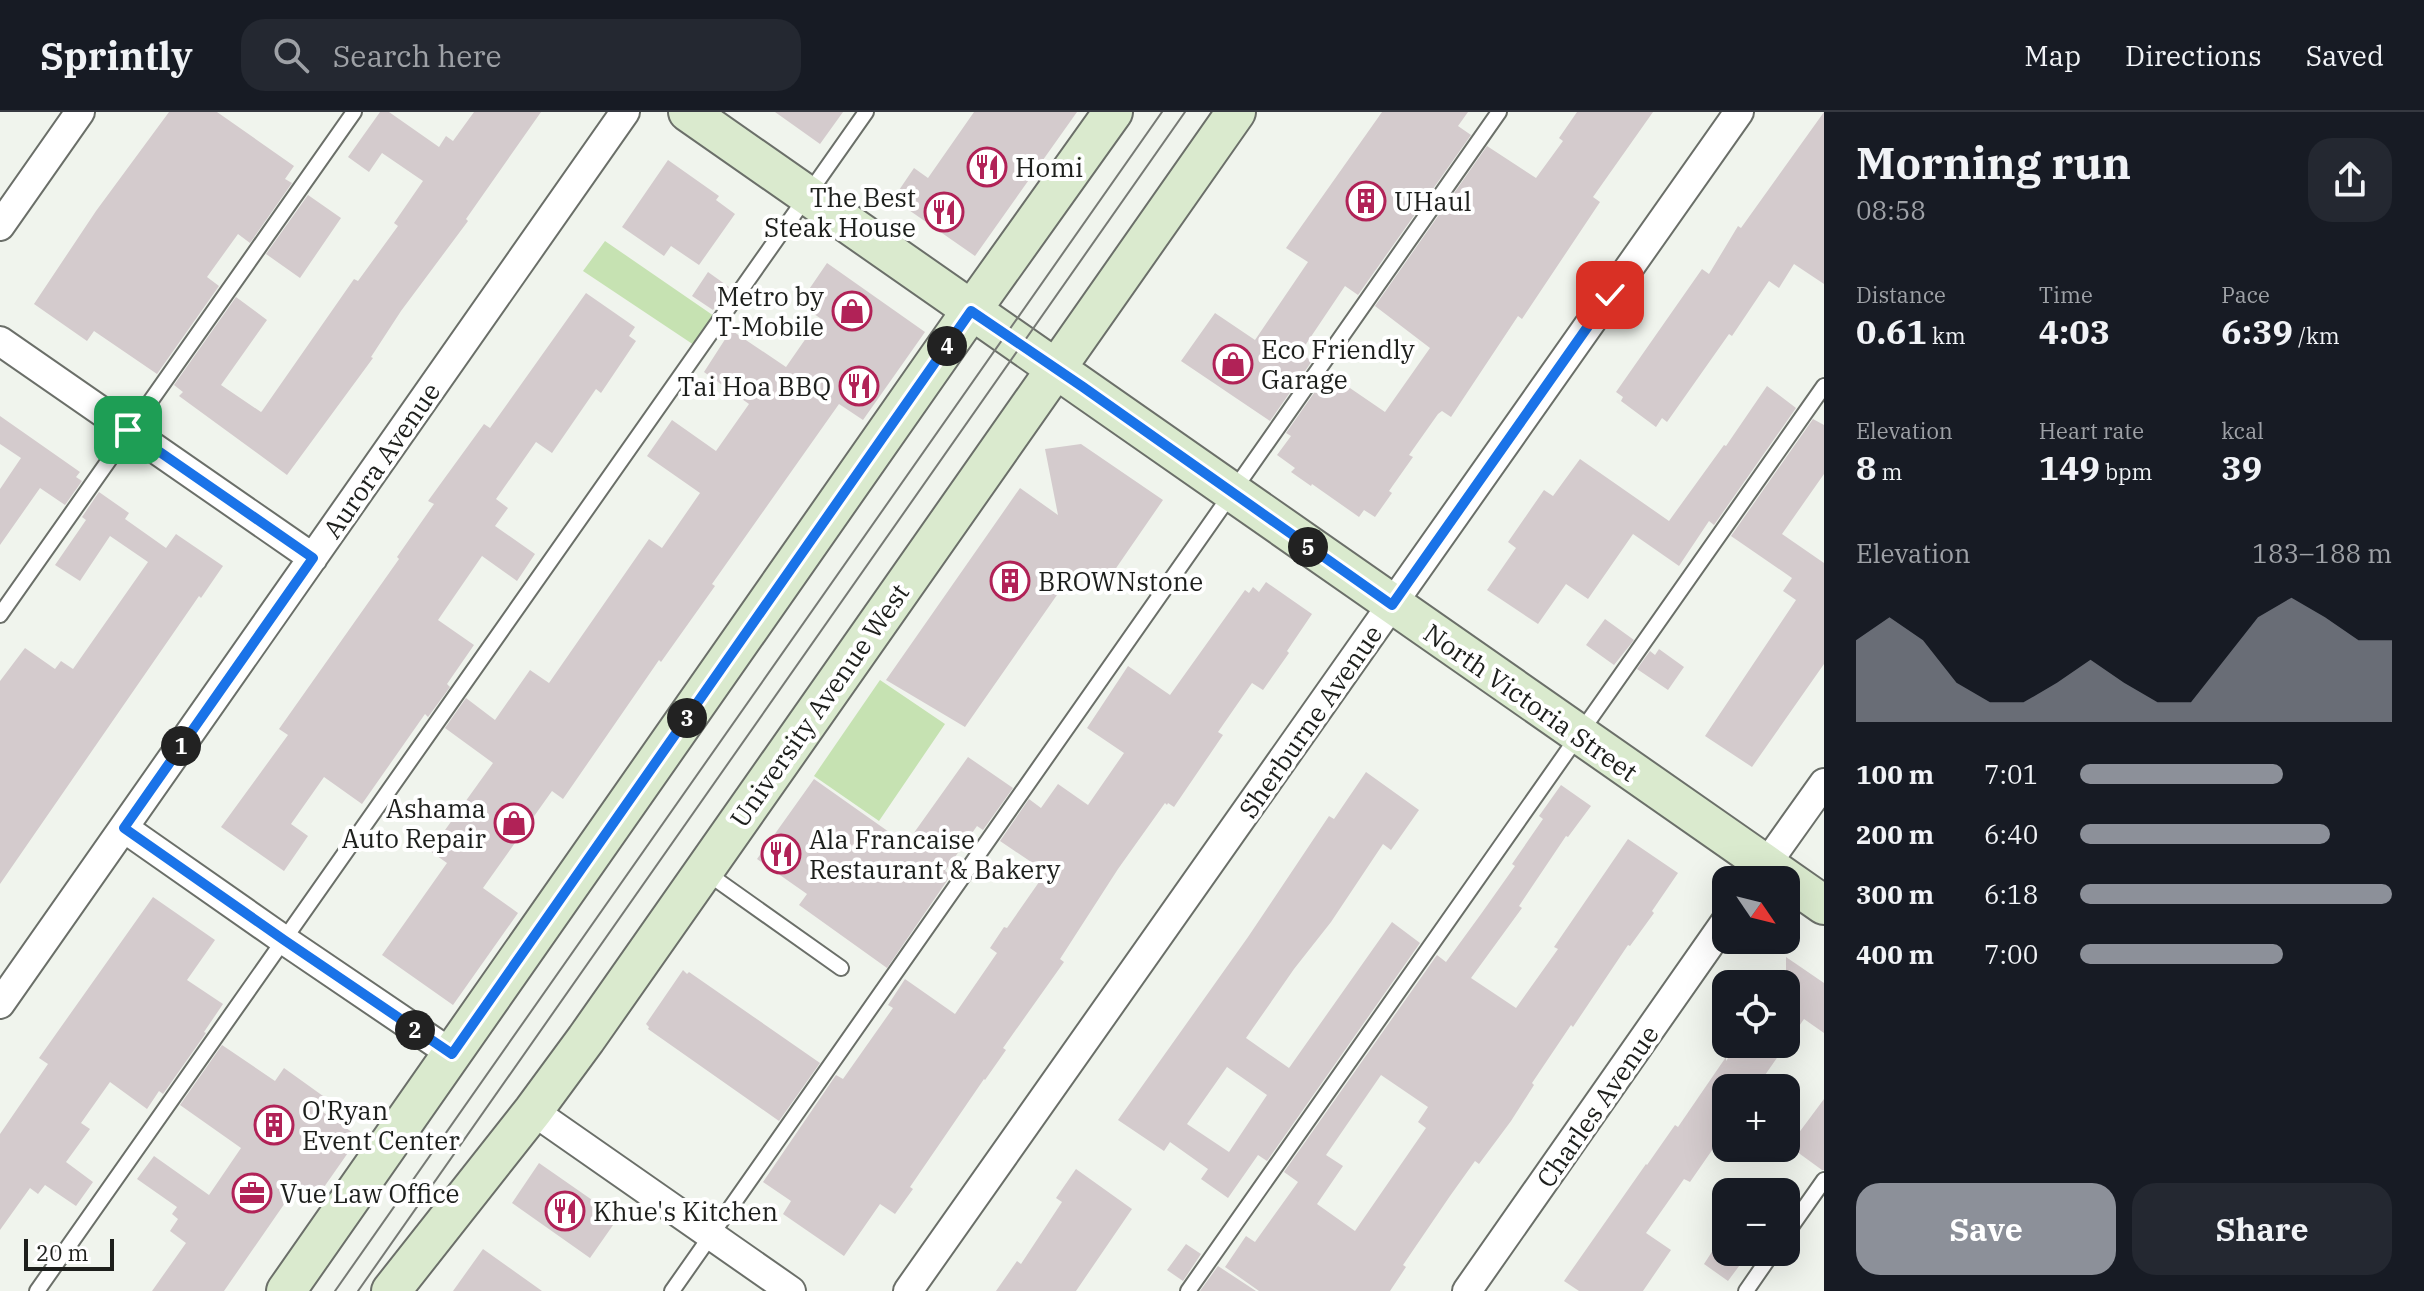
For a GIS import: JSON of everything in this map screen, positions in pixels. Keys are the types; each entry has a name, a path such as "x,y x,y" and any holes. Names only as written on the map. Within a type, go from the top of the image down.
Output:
{"main road":[{"name":"North Victoria Street","path":"688,112 1579,736 1752,866"},
{"path":"286,1291 1113,112"},
{"name":"University Avenue West","path":"391,1291 533,1111 1236,112"},
{"name":"North Victoria Street","path":"1800,893 1824,905"}],"street":[{"path":"0,226 80,112"},
{"name":"Aurora Avenue","path":"0,1004 625,112"},
{"name":"Sherburne Avenue","path":"908,1291 1739,112"},
{"path":"0,341 313,558"},
{"path":"1764,866 1824,783"},
{"path":"124,828 452,1054"},
{"name":"Charles Avenue","path":"1467,1291 1712,941"},
{"path":"533,1111 791,1291"}],"lane":[{"path":"0,615 354,112"},
{"path":"37,1291 866,112"},
{"path":"672,1291 1499,112"},
{"path":"1188,1291 1824,386"},
{"path":"703,870 841,968"},
{"path":"1800,1214 1824,1180"},
{"path":"1746,1291 1763,1266"}],"green space":[{"path":"605,241 714,316 694,345 583,271"},
{"path":"880,680 945,724 879,821 814,776"}],"building":[{"path":"169,112 217,112 294,166 285,179 292,183 250,243 238,234 207,277 219,286 157,374 94,331 87,341 34,304 96,211"},
{"path":"380,112 389,112 439,147 446,136 453,141 474,112 541,112 466,219 468,221 401,311 373,358 287,475 179,396 183,392 174,385 236,297 267,320 221,385 262,411 354,279 358,281 398,226 394,223 423,181 382,153 369,172 348,157"},
{"path":"775,112 843,112 820,144"},
{"path":"974,112 1077,112 975,256 893,199 914,168 928,178"},
{"path":"1382,112 1468,112 1458,126 1471,135 1358,295 1345,286 1300,353 1312,361 1270,421 1181,361 1215,313 1255,340 1308,262 1286,248"},
{"path":"1577,112 1653,112 1593,197 1600,202 1522,319 1518,316 1451,417 1442,411 1438,414 1409,455 1413,457 1375,517 1364,510 1359,517 1291,472 1295,468 1277,455 1291,436 1286,433 1328,373 1385,412 1430,348 1375,306 1487,146 1536,178 1563,141 1559,138"},
{"path":"1824,112 1824,284 1794,264 1779,288 1769,281 1667,422 1662,418 1656,427 1621,401 1623,397 1616,392 1702,269 1709,274 1738,226 1741,228"},
{"path":"668,160 719,196 716,200 735,214 699,265 671,246 664,256 622,227"},
{"path":"308,195 341,218 300,278 266,254"},
{"path":"827,263 925,332 863,420 839,404 712,584 715,586 661,662 659,660 563,799 552,791 483,888 518,913 453,1005 382,955 447,863 430,851 493,763 445,728 466,698 495,720 530,670 549,683 649,539 662,548 700,493 647,456 672,420 716,451 749,404 704,372 731,330 786,367 820,318 799,304"},
{"path":"708,272 729,287 713,310 692,296"},
{"path":"586,293 635,327 629,336 636,341 601,393 596,389 552,453 536,442 496,499 508,508 495,526 535,554 517,581 482,556 438,620 474,645 447,684 450,687 428,717 425,714 362,804 324,777 291,824 308,836 284,871 221,827 288,735 279,729 399,559 397,557 434,504 428,501 484,424 490,428"},
{"path":"1767,386 1796,408 1714,525 1709,521 1679,566 1633,534 1588,599 1566,584 1538,624 1487,590 1516,548 1508,542 1544,490 1553,496 1580,459 1669,521"},
{"path":"0,416 80,472 76,477 82,481 65,505 40,488 0,545 0,489 21,458 0,444"},
{"path":"1813,419 1824,425 1824,474 1782,534 1824,563 1824,664 1752,767 1705,736 1796,600 1783,591 1792,578 1731,536"},
{"name":"BROWNstone","path":"1081,444 1163,500 1101,590 1073,572 965,727 886,680 1020,488 1058,515 1045,449"},
{"path":"99,492 129,513 125,519 166,548 176,534 223,566 201,598 199,596 0,884 0,681 25,648 55,669 61,661 73,669 148,562 110,536 80,581 55,565 86,520 82,517"},
{"path":"1266,582 1312,614 1263,690 1252,683 1218,732 1223,735 1174,807 1165,803 1118,869 1060,959 1064,962 1003,1048 1006,1050 910,1187 913,1189 895,1214 880,1204 844,1256 783,1214 791,1201 763,1182 836,1075 843,1079 893,1008 888,1005 905,979 955,1014 997,953 990,948 1046,872 1000,841 1029,799 1041,808 1058,784 1088,805 1124,753 1087,728 1128,666 1170,695 1245,590 1249,593 1253,587 1259,592"},
{"path":"1605,619 1634,640 1614,665 1586,645"},
{"path":"1659,649 1684,667 1668,690 1637,669 1650,651 1655,655"},
{"path":"968,757 1013,788 983,830 977,826 945,871 951,875 887,968 799,905 807,894 757,859 814,779 906,844"},
{"path":"1366,772 1419,810 1391,850 1383,844 1331,922 1246,1038 1289,1068 1392,922 1420,943 1267,1161 1258,1155 1228,1198 1201,1179 1208,1169 1170,1142 1164,1151 1118,1120 1248,937 1329,816 1334,819","holes":["1227,1067 1267,1095 1229,1152 1187,1124"]},
{"path":"1561,785 1591,806 1566,836 1519,906 1522,908 1471,978 1516,1008 1558,949 1554,947 1628,839 1678,873 1652,911 1654,913 1628,945 1573,1027 1571,1025 1511,1121 1479,1164 1475,1161 1450,1196 1403,1265 1406,1267 1390,1291 1259,1291 1225,1267 1246,1236 1255,1242 1298,1182 1284,1172 1437,955 1446,962 1481,914 1543,819 1539,816","holes":["1381,1075 1428,1107 1418,1122 1426,1128 1355,1231 1317,1204 1343,1166 1326,1155"]},
{"path":"153,897 215,940 187,980 223,1004 163,1094 159,1091 147,1109 110,1082 81,1123 90,1129 66,1162 93,1182 76,1206 45,1185 38,1194 30,1188 0,1230 0,1134 48,1064 39,1058"},
{"path":"1786,957 1824,983 1824,1033 1804,1019 1800,1025 1800,970 1786,970"},
{"path":"683,970 820,1063 779,1121 648,1029 646,1024"},
{"path":"222,1045 275,1081 284,1068 330,1101 323,1112 359,1137 315,1200 296,1187 224,1291 152,1291 186,1243 170,1231 178,1219 172,1214 177,1207 137,1179 154,1156 209,1195 241,1148 180,1105"},
{"path":"1725,1058 1726,1061 1728,1058 1777,1058 1766,1074 1714,1074"},
{"path":"1712,1077 1712,1150 1690,1182 1684,1179 1646,1233 1671,1250 1643,1291 1579,1291 1564,1281 1646,1164 1675,1125 1678,1127"},
{"path":"1824,1099 1824,1170 1800,1154 1800,1131"},
{"name":"Khue's Kitchen","path":"539,1163 618,1218 590,1258 512,1203"},
{"path":"1076,1169 1132,1209 1076,1291 996,1291 1017,1261 1021,1264 1062,1202 1056,1198"},
{"path":"1186,1244 1201,1254 1183,1281 1167,1270"},
{"path":"483,1249 542,1291 453,1291"},
{"path":"1712,1252 1712,1266 1739,1266 1728,1281 1704,1264"},
{"path":"1218,1266 1256,1291 1200,1291"}],"tram line":[{"path":"335,1291 1162,112"},
{"path":"358,1291 1185,112"}],"place":[{"name":"Homi","path":"987,167"},
{"name":"UHaul","path":"1366,201"},
{"name":"The Best Steak House","path":"944,212"},
{"name":"Metro by T-Mobile","path":"852,311"},
{"name":"Eco Friendly Garage","path":"1233,364"},
{"name":"Tai Hoa BBQ","path":"859,386"},
{"name":"BROWNstone","path":"1010,581"},
{"name":"Ashama Auto Repair","path":"514,823"},
{"name":"Ala Francaise Restaurant & Bakery","path":"781,854"},
{"name":"O'Ryan Event Center","path":"274,1125"},
{"name":"Vue Law Office","path":"252,1193"},
{"name":"Khue's Kitchen","path":"565,1211"}],"route":[{"path":"128,430 313,558 124,828 452,1054 971,311 1392,605 1610,295"}]}
